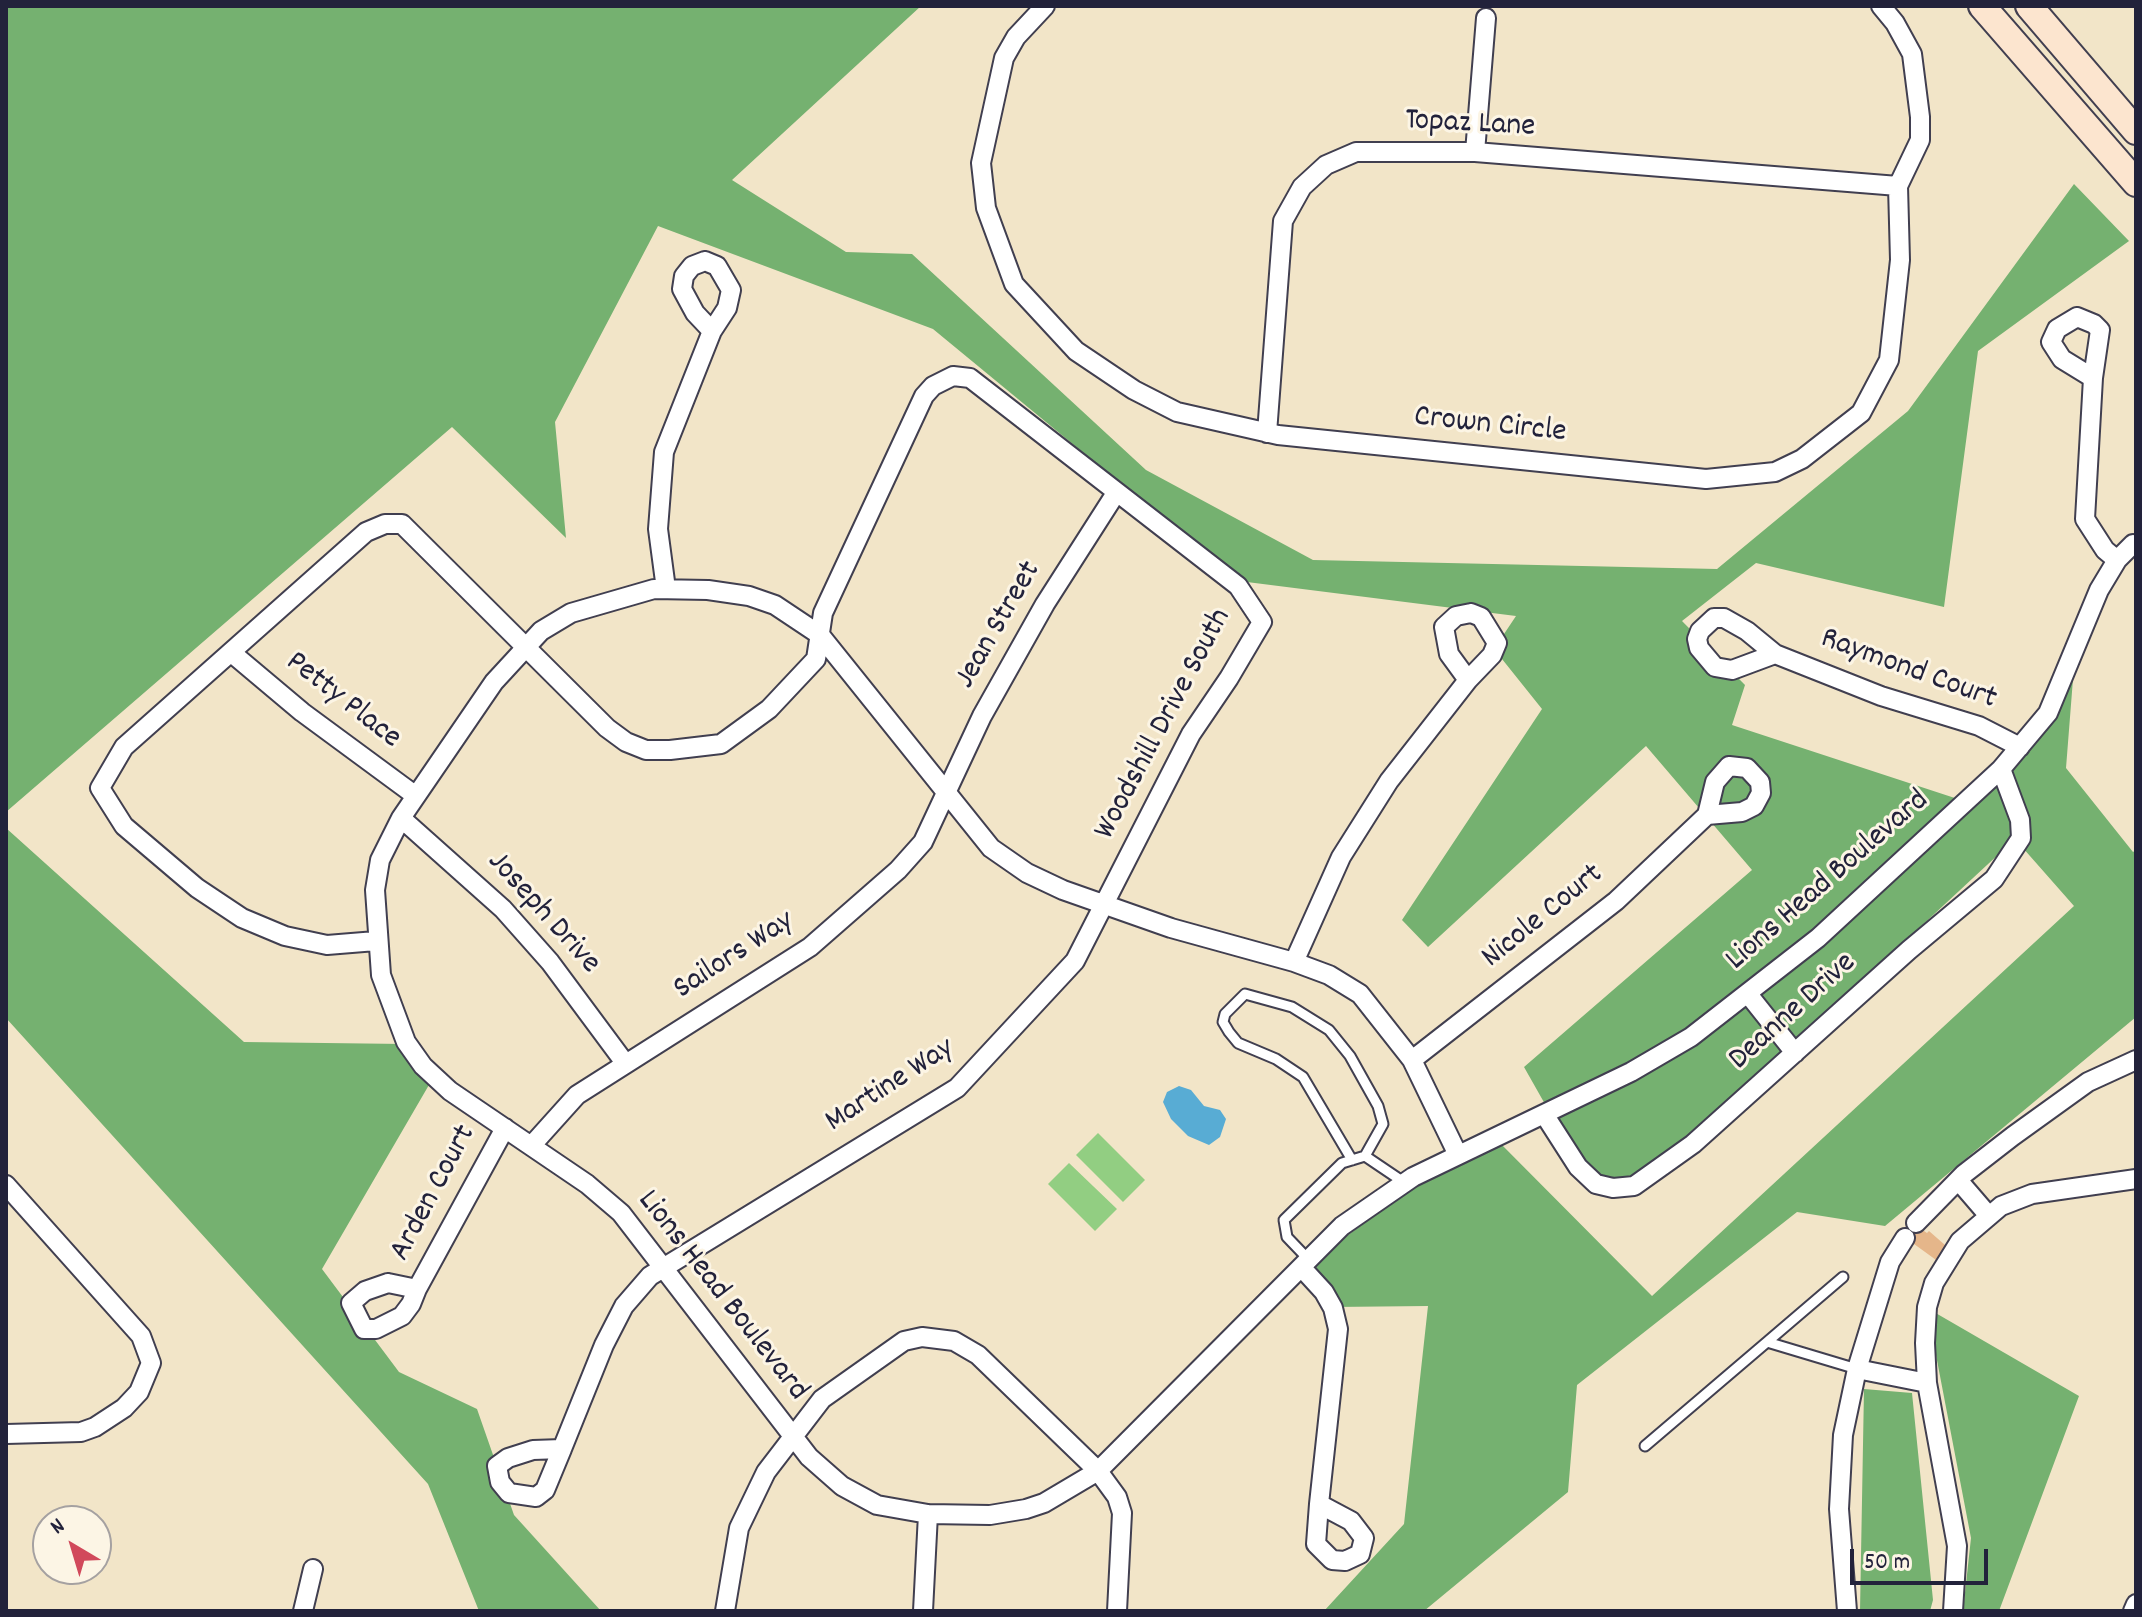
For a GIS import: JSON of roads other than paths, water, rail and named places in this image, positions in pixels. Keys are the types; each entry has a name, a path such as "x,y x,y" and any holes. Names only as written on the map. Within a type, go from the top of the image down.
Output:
{"main road":[{"path":"1982,6 2136,183"},
{"path":"2029,6 2136,131"}],"street":[{"name":"Crown Circle","path":"1045,6 1016,37 1004,58 981,163 986,208 1014,284 1076,351 1134,390 1177,412 1267,433 1706,479 1775,472 1802,459 1861,413 1879,385 1889,360 1900,260 1898,186 1920,140 1920,117 1912,54 1895,23 1881,6"},
{"path":"1475,152 1486,18"},
{"name":"Topaz Lane","path":"1267,433 1283,221 1302,187 1326,165 1356,152 1475,152 1898,186"},
{"path":"666,589 658,529 664,452 712,331"},
{"path":"376,941 327,945 285,936 242,918 197,888 134,835 106,803 100,788 107,770 124,747 233,654 366,532 385,524 402,524 607,728 626,742 646,750 670,750 721,744 769,709 816,659 823,613 924,396 933,386 953,376 970,378 1116,493"},
{"path":"2093,378 2085,519 2105,550 2117,560"},
{"name":"Jean Street","path":"946,795 989,703 1045,604 1116,493"},
{"name":"Woodshill Drive South","path":"1103,905 1191,734 1262,622 1238,586 1116,493"},
{"name":"Lions Head Boulevard","path":"1458,1155 1412,1060 1360,994 1329,975 1294,962 1171,928 1103,905 1027,873 991,848 820,635 775,605 749,596 708,590 666,589 611,598 571,613 541,631 494,682 401,818 380,860 375,890 376,941 387,997 406,1042 423,1066 450,1091 532,1145 621,1213 793,1437 842,1486 877,1505 928,1514 990,1515 1026,1509 1044,1503 1098,1471 1342,1226 1405,1183 1691,1037 1818,938 2001,769 2048,713 2099,590 2117,560 2135,542"},
{"name":"Petty Place","path":"233,654 302,712 416,796"},
{"name":"Raymond Court","path":"1775,654 1881,696 1979,726 2020,747"},
{"path":"1294,962 1341,857 1389,781 1468,680"},
{"name":"Deanne Drive","path":"1544,1114 1561,1146 1596,1184 1613,1188 1634,1186 1693,1144 1909,950 1967,904 2006,863 2021,838 2020,820 2001,769"},
{"name":"Sailors Way","path":"532,1145 577,1095 810,947 898,870 923,842 946,795"},
{"name":"Nicole Court","path":"1412,1060 1616,901 1707,815"},
{"name":"Joseph Drive","path":"401,818 503,909 568,986 625,1063"},
{"name":"Martine Way","path":"562,1449 604,1345 624,1306 650,1276 957,1088 1075,961 1103,905"},
{"path":"1748,994 1795,1053"},
{"path":"1847,1611 1839,1509 1843,1435 1857,1369 1890,1262 1910,1230 1958,1180 2088,1082 2136,1060"},
{"name":"Arden Court","path":"417,1289 505,1128"},
{"path":"1953,1611 1957,1546 1927,1383 1927,1307 1934,1283 1960,1241 2001,1206 2032,1194 2136,1179"},
{"path":"1958,1180 1989,1216"},
{"path":"6,1185 141,1336 151,1363 139,1392 124,1408 95,1427 81,1432 6,1434"},
{"path":"1305,1264 1333,1308 1338,1329 1319,1504"},
{"path":"725,1611 739,1528 766,1472 822,1399 904,1341 922,1337 954,1341 978,1355 1098,1471 1117,1497 1122,1513 1117,1611"},
{"path":"1857,1369 1927,1383"},
{"path":"923,1611 928,1514"},
{"path":"303,1611 313,1569"},
{"path":"2133,1611 2136,1604"}],"lane":[{"path":"1305,1264 1287,1237 1284,1220 1342,1163 1352,1160 1365,1156 1383,1124 1378,1106 1350,1056 1329,1030 1292,1007 1245,994 1225,1014 1223,1022 1229,1032 1238,1043 1276,1059 1303,1077 1352,1160"},
{"path":"1365,1156 1405,1183"},
{"path":"1645,1446 1843,1277"},
{"path":"1767,1342 1857,1369"}],"water":[{"path":"1179,1086 1191,1090 1204,1106 1220,1110 1226,1119 1220,1137 1209,1145 1188,1136 1171,1119 1163,1102 1167,1092"}]}
